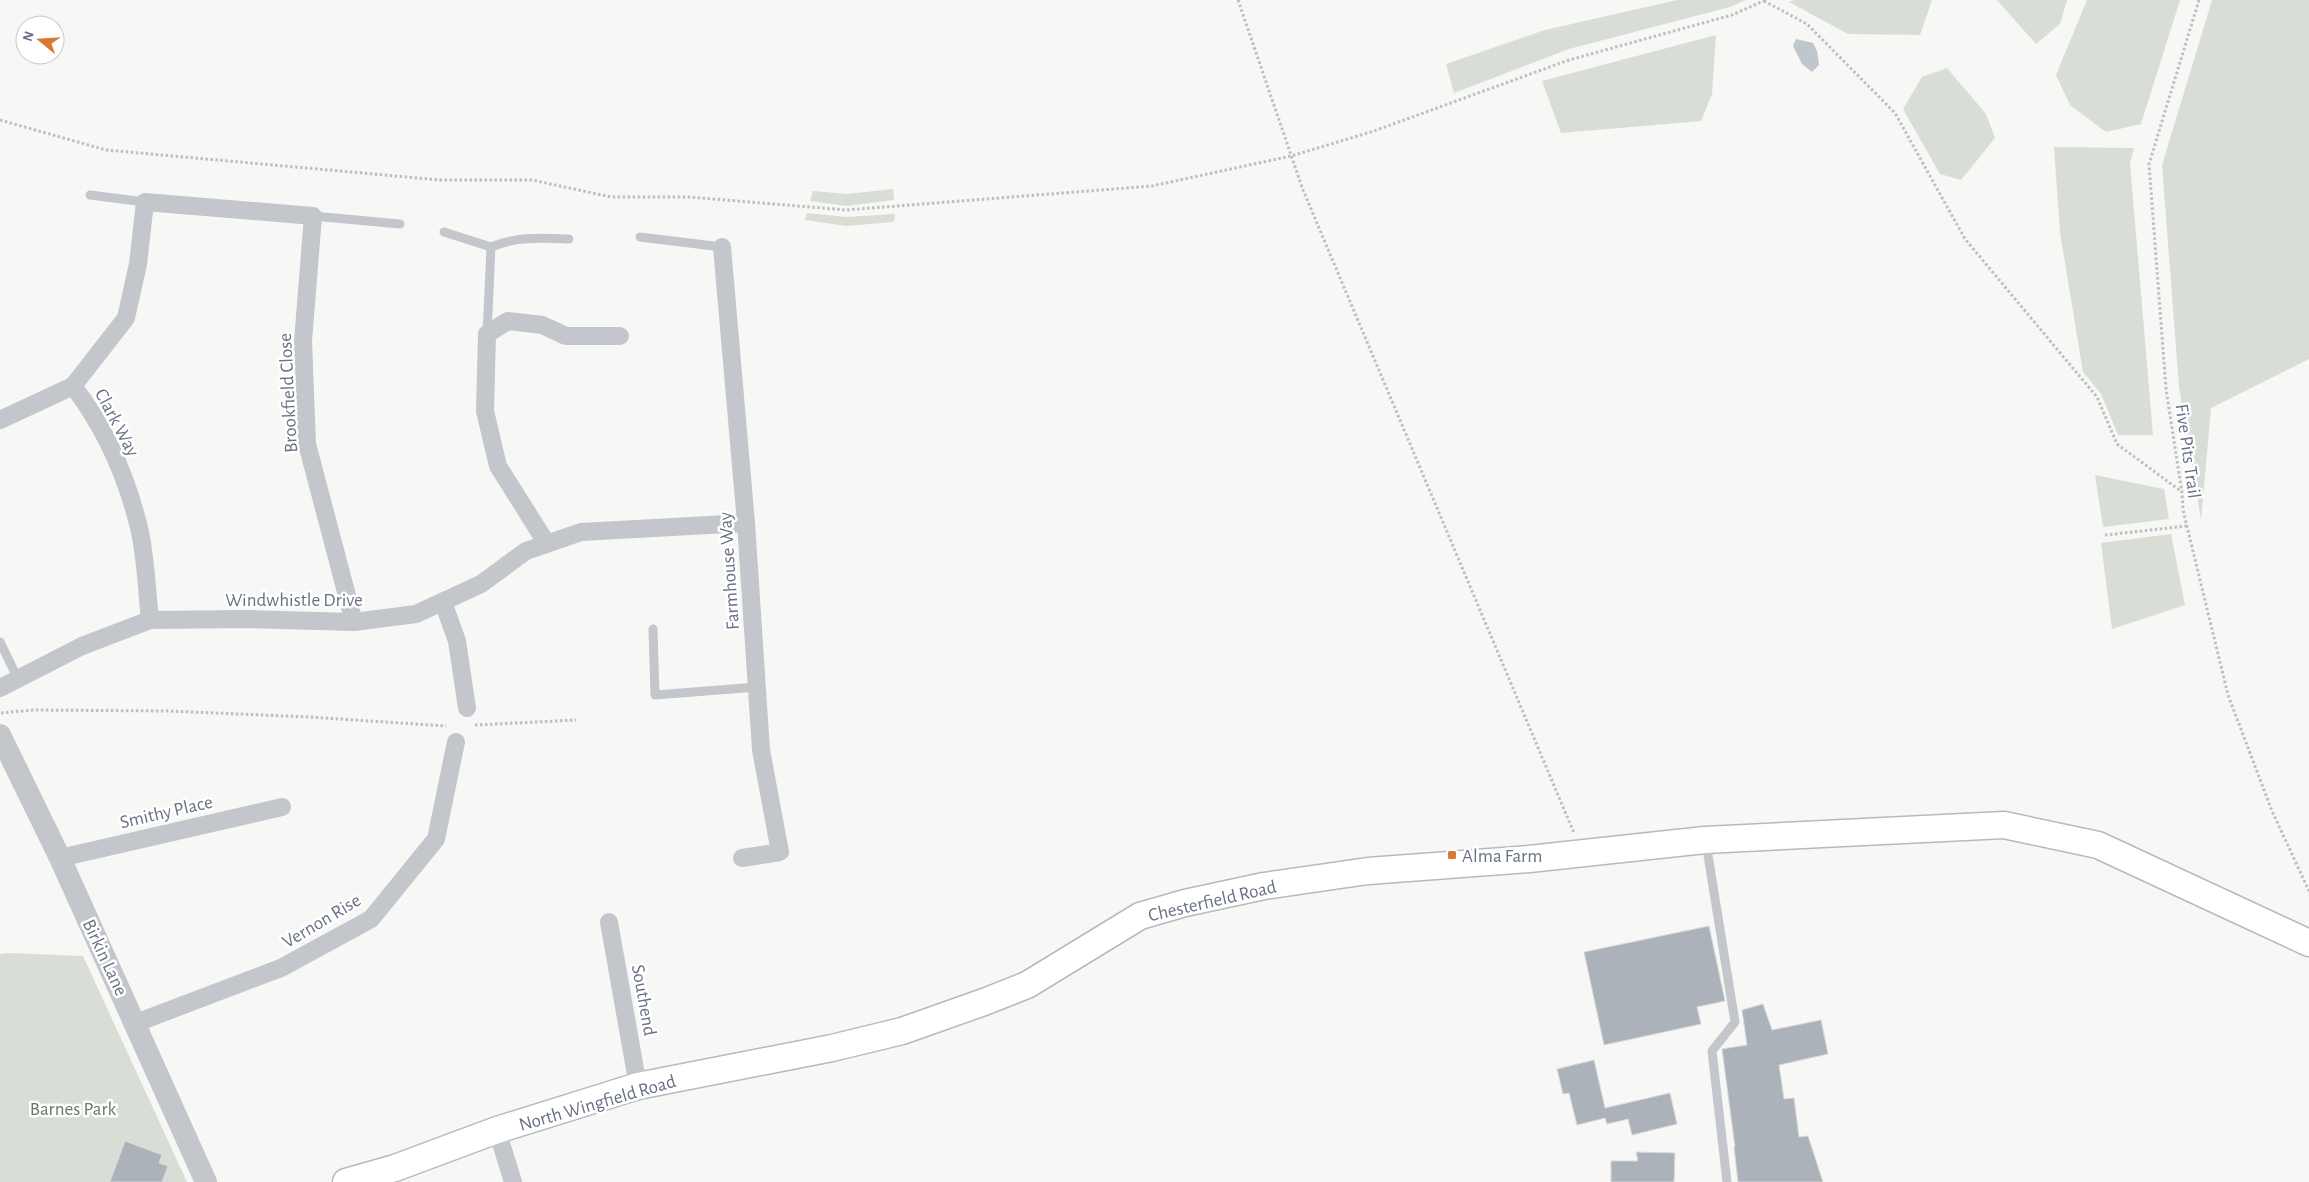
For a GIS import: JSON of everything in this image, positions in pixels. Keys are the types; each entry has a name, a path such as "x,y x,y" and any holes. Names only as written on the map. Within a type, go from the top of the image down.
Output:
{"main road":[{"name":"Chesterfield Road","path":"832,1048 902,1031 993,999 1027,985 1140,916 1185,903 1264,886 1368,871 1529,858 1705,840 2004,825 2098,845 2309,943"},
{"name":"North Wingfield Road","path":"346,1182 398,1175 496,1130 638,1086 832,1048"}],"street":[{"path":"145,202 313,216"},
{"name":"Clark Way","path":"145,202 138,264 126,318 73,386 87,405 118,463 140,533 150,620"},
{"name":"Brookfield Close","path":"313,216 303,341 307,444 354,622"},
{"name":"Farmhouse Way","path":"722,247 746,523 761,750 780,852 742,858"},
{"path":"547,544 498,466 484,411 487,334 508,322 542,325 566,336 620,336"},
{"path":"0,420 73,386"},
{"name":"Windwhistle Drive","path":"0,688 82,646 150,620 246,619 354,622 416,614 481,584 526,551 581,532 746,523"},
{"path":"443,602 457,641 467,708"},
{"name":"Birkin Lane","path":"0,735 60,858 136,1023 206,1182"},
{"name":"Vernon Rise","path":"136,1023 281,968 371,919 436,839 456,742"},
{"name":"Smithy Place","path":"60,858 282,807"},
{"name":"Southend","path":"609,922 638,1086"},
{"path":"496,1130 513,1182"}],"lane":[{"path":"90,195 145,202"},
{"path":"313,216 400,224"},
{"path":"444,232 491,247 518,238 569,239"},
{"path":"640,237 722,247"},
{"path":"487,334 491,247"},
{"path":"653,628 655,695 757,687"},
{"path":"0,642 18,679"},
{"path":"1705,840 1735,1022 1712,1051 1727,1182"}],"path":[{"path":"1238,0 1307,199 1574,830 1578,853"},
{"path":"0,120 106,150 440,180 532,180 611,197 689,197 846,210 1152,186 1291,156 1371,132 1569,60 1732,15 1765,0 1806,24 1895,113 1965,239 2097,397 2117,444 2182,492"},
{"name":"Five Pits Trail","path":"2199,0 2149,164 2166,389 2186,526 2228,695 2272,811 2309,891"},
{"path":"2105,535 2186,526"},
{"path":"0,713 33,710 177,712 309,717 448,726"},
{"path":"467,725 576,720"}],"green space":[{"path":"1677,0 1746,0 1730,7 1569,49 1454,93 1446,64 1545,30"},
{"path":"1794,0 1932,0 1920,35 1848,34 1789,2"},
{"path":"1997,0 2067,0 2060,24 2036,44"},
{"path":"2087,0 2180,0 2141,124 2106,132 2070,105 2056,75"},
{"path":"2212,0 2309,0 2309,359 2211,408 2201,520 2179,387 2162,165"},
{"path":"1716,35 1712,94 1701,121 1561,133 1542,81"},
{"path":"1947,68 1986,114 1995,138 1961,180 1940,174 1903,109 1922,77"},
{"path":"2054,147 2134,148 2130,163 2153,435 2118,435 2101,394 2083,372 2060,233"},
{"path":"893,189 894,200 846,206 810,201 813,191 847,194"},
{"path":"807,213 846,217 895,214 894,222 846,226 805,220"},
{"path":"2095,475 2164,489 2169,519 2103,527"},
{"path":"2171,534 2185,605 2112,629 2101,543"},
{"name":"Barnes Park","path":"0,954 83,956 187,1182 0,1182"}],"shaded area":[{"path":"1796,39 1813,43 1817,51 1819,65 1812,72 1802,64 1793,46"}],"building":[{"path":"1709,926 1725,1001 1697,1007 1701,1024 1604,1045 1584,952"},
{"path":"1763,1004 1772,1030 1821,1020 1828,1054 1779,1065 1784,1099 1794,1098 1799,1137 1808,1136 1823,1182 1738,1182 1722,1049 1747,1045 1742,1010"},
{"path":"1594,1060 1605,1108 1670,1093 1677,1124 1632,1135 1628,1119 1607,1124 1605,1118 1577,1125 1569,1093 1563,1094 1557,1069"},
{"path":"125,1141 162,1155 159,1163 168,1166 162,1182 110,1182"},
{"path":"1636,1152 1675,1153 1674,1182 1611,1182 1611,1161 1638,1161"}],"place":[{"name":"Alma Farm","path":"1452,855"}]}
